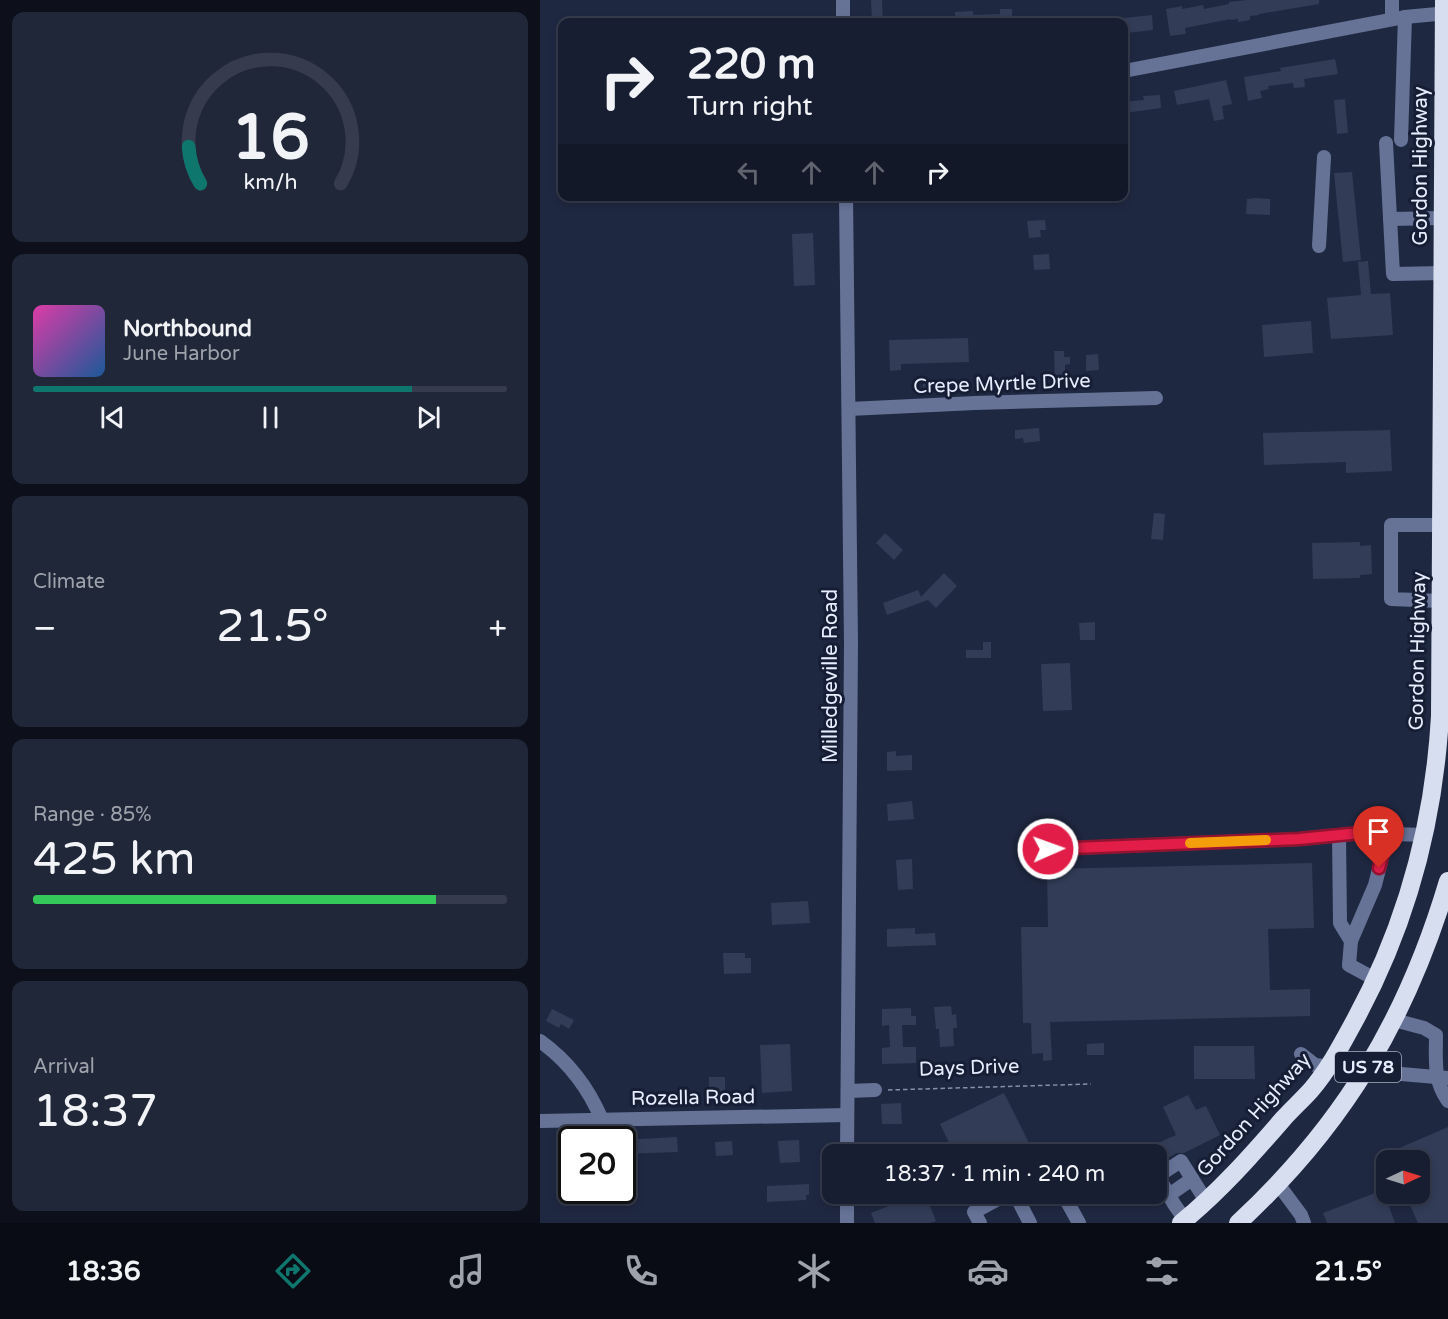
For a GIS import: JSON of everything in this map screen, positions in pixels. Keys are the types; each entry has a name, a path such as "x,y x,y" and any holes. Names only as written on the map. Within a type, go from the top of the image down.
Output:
{"highway":[{"name":"Gordon Highway","path":"1183,1221 1236,1172 1312,1089 1328,1066 1375,979 1393,938 1406,903 1424,835 1438,755 1440,716 1445,9"},
{"name":"US 78","path":"1238,1223 1278,1184 1313,1145 1365,1071 1394,1020 1425,951 1448,881"}],"street":[{"path":"843,0 843,18"},
{"path":"1392,0 1399,18 1401,140"},
{"path":"1128,70 1445,9"},
{"path":"1386,143 1393,274 1443,273"},
{"path":"1319,246 1324,157"},
{"name":"Milledgeville Road","path":"846,201 851,644 847,1144"},
{"path":"1390,219 1443,219"},
{"name":"Crepe Myrtle Drive","path":"849,409 1156,398"},
{"path":"1442,525 1391,525 1391,599 1442,601"},
{"path":"1025,850 1299,839 1360,833 1424,835"},
{"path":"1375,979 1349,965 1351,941 1375,885 1388,834"},
{"path":"1339,835 1340,923 1351,941"},
{"path":"1394,1020 1424,1028 1436,1035 1443,1094 1448,1101"},
{"path":"540,1041 580,1080 602,1120"},
{"path":"1301,1054 1315,1065 1442,1077"},
{"path":"848,1091 875,1090"},
{"name":"Rozella Road","path":"540,1121 848,1114"},
{"path":"1167,1169 1181,1161 1206,1202"},
{"path":"1169,1195 1192,1179"},
{"path":"1278,1184 1305,1223"},
{"path":"1167,1192 1183,1221"},
{"path":"847,1204 847,1223"},
{"path":"980,1223 974,1212 989,1204"},
{"path":"1020,1204 1030,1223"},
{"path":"1069,1204 1079,1223"}],"path":[{"name":"Days Drive","path":"875,1090 1091,1084"}],"building":[{"path":"871,0 882,0 883,18 872,18"},
{"path":"1247,0 1319,0 1319,4 1250,16 1250,20 1238,22 1238,19 1231,19 1185,28 1186,34 1170,36 1166,9 1203,5 1204,9"},
{"path":"1000,9 1012,9 1012,18 955,18 955,12 973,11 973,15 1000,14"},
{"path":"1152,15 1153,30 1128,33 1128,18 1124,18"},
{"path":"1335,59 1338,74 1304,79 1305,87 1294,88 1293,83 1268,86 1269,89 1260,91 1262,98 1248,101 1244,77 1281,71 1280,68"},
{"path":"1226,80 1232,104 1222,106 1224,119 1214,121 1209,99 1177,105 1174,91"},
{"path":"1160,95 1161,108 1128,112 1128,102 1144,100 1143,96"},
{"path":"1345,99 1348,133 1337,134 1334,100"},
{"path":"1352,172 1361,260 1343,262 1334,173"},
{"path":"1247,199 1270,199 1270,215 1246,214"},
{"path":"1045,220 1046,230 1040,230 1041,237 1029,238 1027,221"},
{"path":"813,233 815,285 794,286 792,234"},
{"path":"1049,254 1050,269 1034,270 1033,255"},
{"path":"1368,261 1371,294 1390,293 1393,335 1331,339 1327,298 1361,295 1358,262"},
{"path":"1311,321 1313,353 1264,357 1262,325"},
{"path":"968,338 969,362 901,364 901,370 890,371 889,340"},
{"path":"1054,351 1064,351 1064,357 1070,357 1070,364 1065,365 1065,375 1055,376"},
{"path":"1098,354 1099,370 1086,371 1086,355"},
{"path":"945,382 945,393 923,394 923,383"},
{"path":"1039,428 1040,441 1024,443 1023,438 1015,439 1015,430"},
{"path":"1390,430 1392,471 1346,473 1346,462 1264,465 1263,433"},
{"path":"1154,513 1165,514 1163,540 1151,539"},
{"path":"885,533 903,550 894,560 876,543"},
{"path":"1360,542 1360,546 1371,545 1372,574 1360,575 1360,578 1313,579 1312,543"},
{"path":"944,573 957,586 936,608 928,600 887,615 883,603 918,590 921,597"},
{"path":"1095,622 1095,640 1080,640 1079,623"},
{"path":"983,642 991,642 991,658 966,658 966,650 983,650"},
{"path":"1070,663 1072,710 1043,711 1041,664"},
{"path":"896,751 896,756 912,755 912,770 887,771 887,752"},
{"path":"912,801 914,819 888,821 887,804"},
{"path":"912,859 913,889 898,890 896,860"},
{"path":"1312,863 1314,928 1268,929 1270,990 1310,989 1310,1016 1050,1022 1052,1060 1043,1061 1043,1053 1032,1054 1031,1023 1023,1023 1021,927 1048,927 1047,869"},
{"path":"808,901 810,923 772,925 771,903"},
{"path":"915,928 915,934 935,933 936,945 887,947 887,929"},
{"path":"723,953 745,953 745,958 751,958 751,973 724,974"},
{"path":"951,1006 952,1015 956,1014 957,1028 953,1028 954,1046 940,1047 934,1007"},
{"path":"911,1008 911,1016 916,1016 916,1025 902,1025 903,1047 916,1047 916,1063 882,1064 882,1048 890,1047 889,1025 882,1026 882,1009"},
{"path":"552,1009 574,1020 569,1029 561,1024 559,1028 546,1021"},
{"path":"1104,1043 1104,1055 1087,1055 1087,1044"},
{"path":"790,1044 792,1091 762,1093 760,1045"},
{"path":"1194,1046 1254,1046 1255,1079 1194,1079"},
{"path":"709,1077 725,1077 725,1096 709,1096"},
{"path":"1004,1093 1030,1144 950,1144 940,1124"},
{"path":"1188,1095 1196,1110 1206,1106 1220,1135 1167,1159 1167,1144 1156,1144 1176,1135 1163,1107"},
{"path":"901,1103 902,1124 882,1124 881,1104"},
{"path":"1448,1127 1448,1223 1418,1223 1409,1204 1430,1204 1430,1150 1395,1150"},
{"path":"677,1137 678,1152 636,1154 636,1139"},
{"path":"799,1140 800,1162 780,1163 778,1141"},
{"path":"732,1141 733,1155 716,1156 715,1142"},
{"path":"809,1184 809,1195 806,1195 806,1200 767,1202 767,1186"},
{"path":"1376,1193 1376,1204 1388,1204 1395,1223 1327,1223 1323,1213"},
{"path":"894,1204 929,1204 936,1221 930,1223 875,1223 871,1213"}],"slow traffic":[{"path":"1190,843 1266,840"}],"route":[{"path":"1048,849 1299,839 1360,833 1388,834 1379,868"}]}
